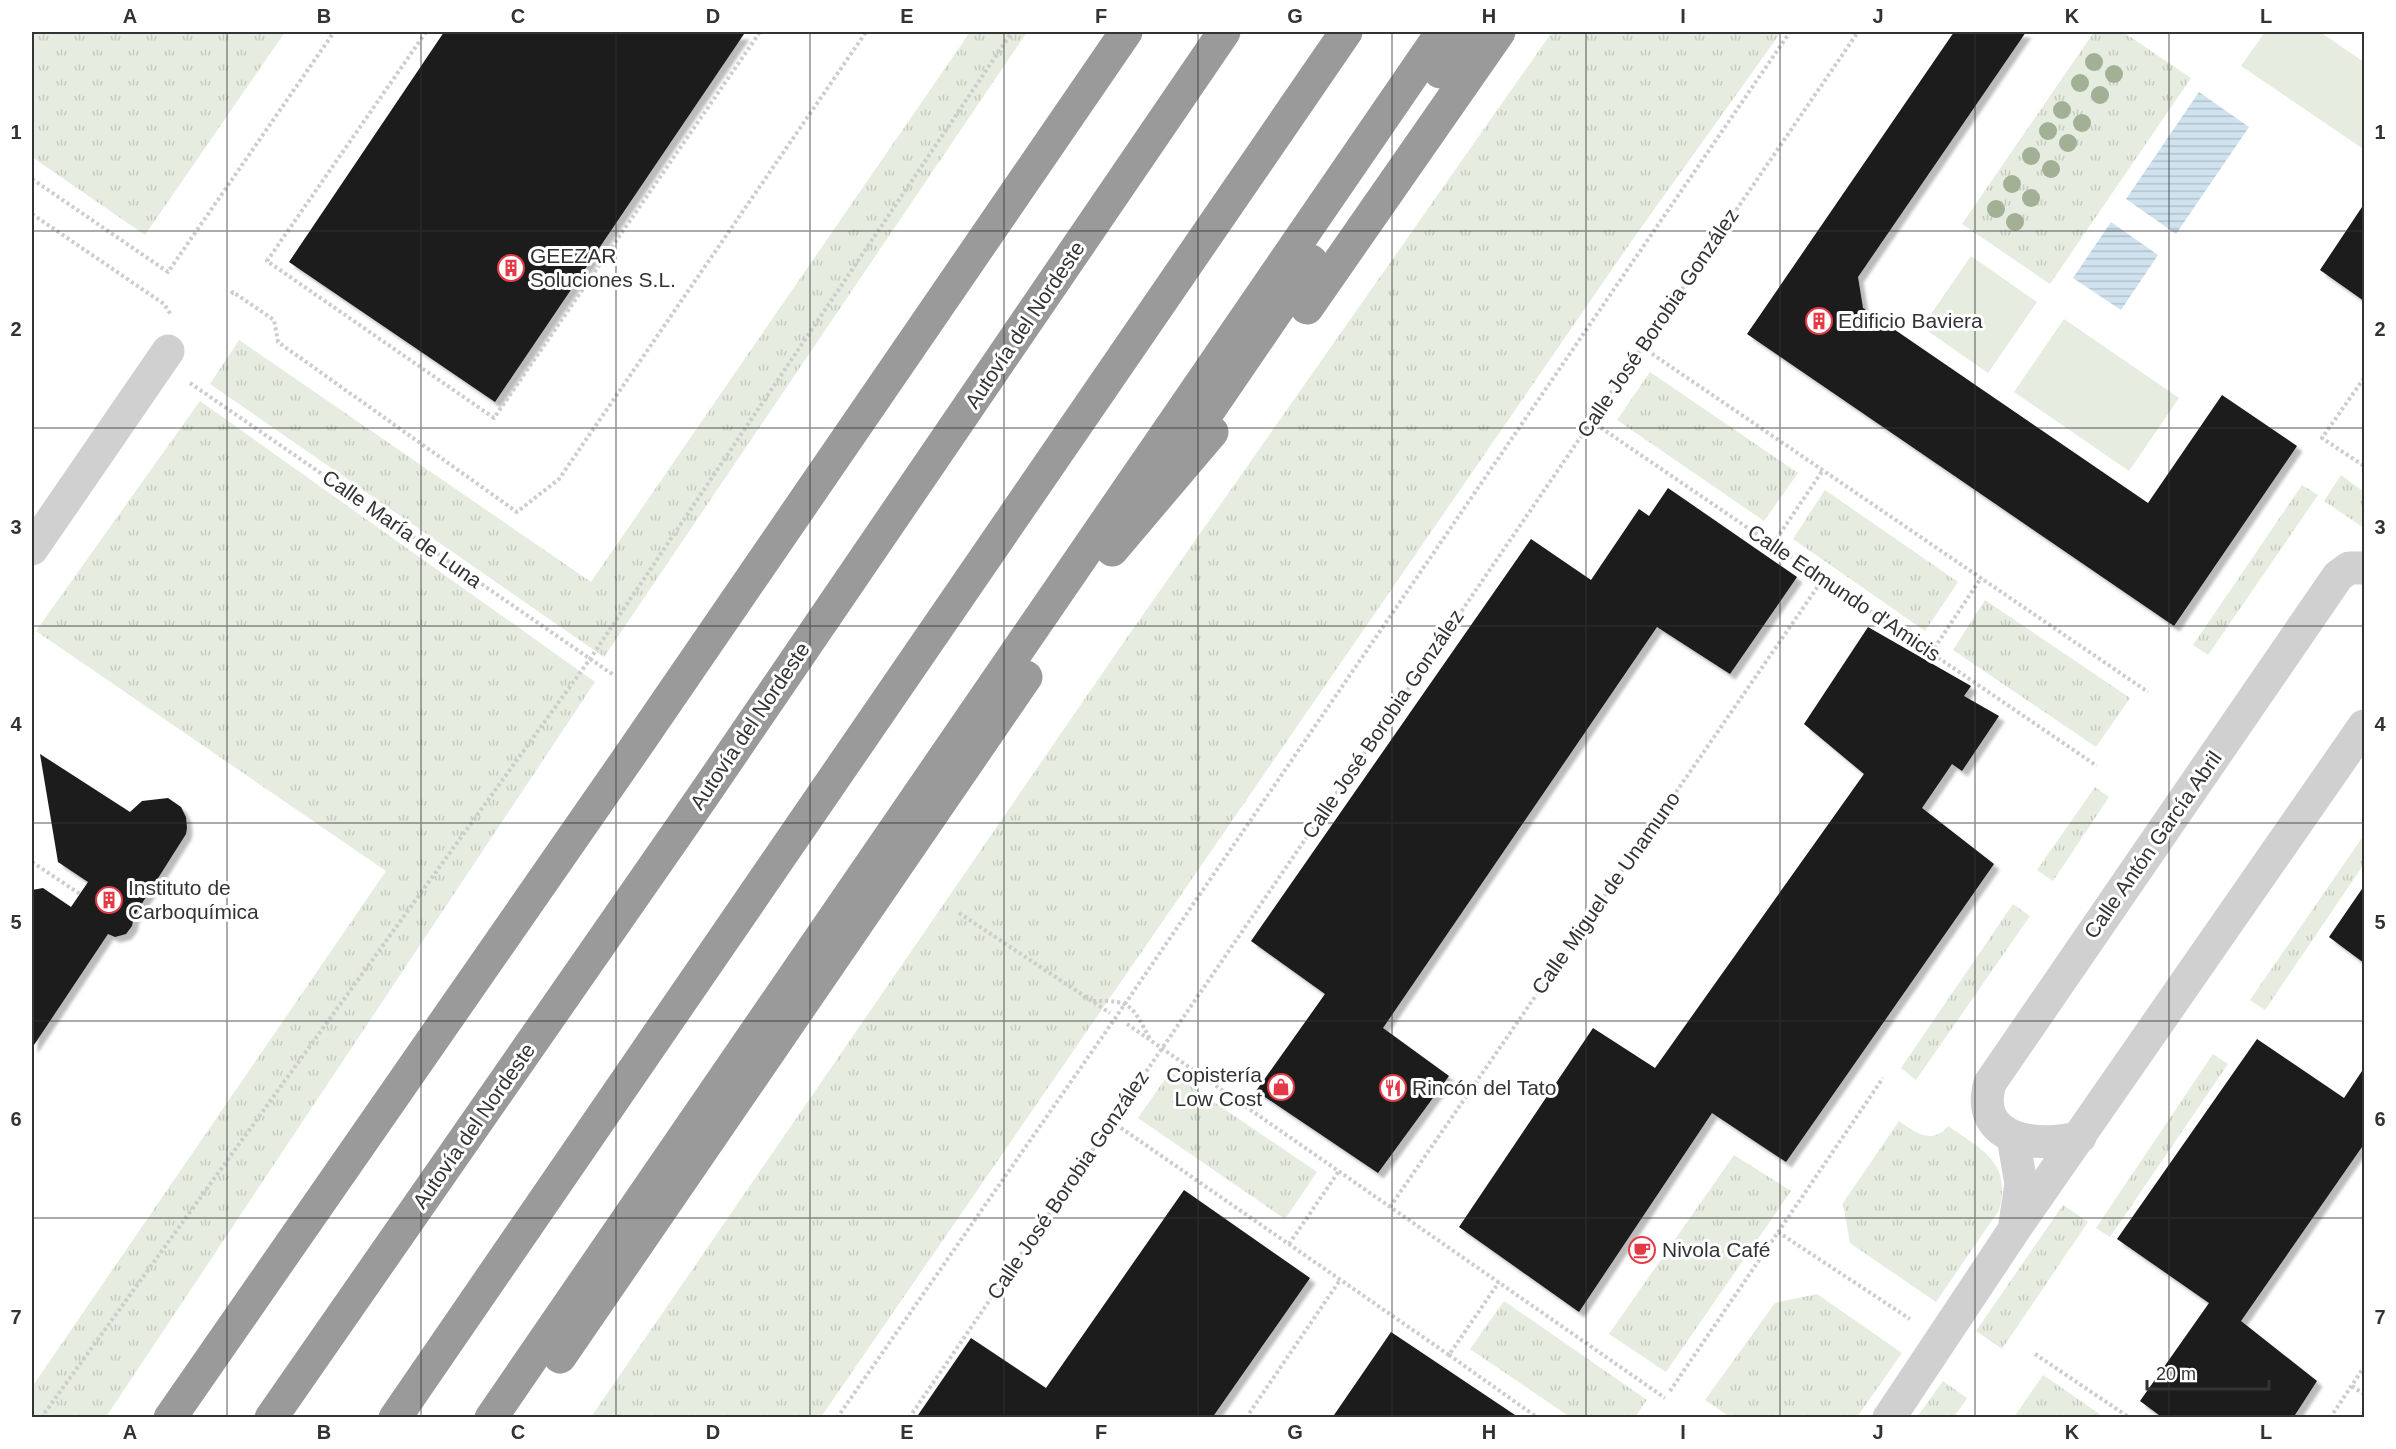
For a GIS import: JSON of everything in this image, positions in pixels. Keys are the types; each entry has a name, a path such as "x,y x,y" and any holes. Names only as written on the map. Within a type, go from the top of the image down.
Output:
{"highway":[{"path":"170,1418 622,768 1126,32"},
{"name":"Autovía del Nordeste","path":"272,1418 703,796 1224,32"},
{"path":"395,1418 1346,32"},
{"path":"491,1418 1442,32"},
{"path":"518,1418 1468,32"},
{"path":"1112,550 1261,374 1499,32"}],"street":[{"path":"32,549 171,337"},
{"name":"Calle Antón García Abril","path":"2080,1137 2052,1144 2013,1137 1991,1121 1987,1112 1986,1098 1998,1069 2338,576 2349,568 2364,568"},
{"path":"1889,1418 2014,1230 2364,726"},
{"path":"2013,1137 2021,1184 2020,1203 2014,1230"}],"path":[{"path":"32,179 168,272 334,32"},
{"path":"426,32 267,261 494,418 760,32"},
{"path":"231,294 233,292 274,320 278,342 518,512 559,479 866,32"},
{"path":"41,1418 590,659 1012,32"},
{"path":"837,1418 1124,1004 1790,32"},
{"name":"Calle José Borobia González","path":"909,1418 1858,32"},
{"path":"32,214 164,304 171,337"},
{"path":"1642,347 2148,692"},
{"path":"2364,378 2322,438 2364,466"},
{"name":"Calle María de Luna","path":"189,383 615,676"},
{"name":"Calle Edmundo d'Amicis","path":"1591,421 2097,766"},
{"path":"1773,544 1823,470"},
{"path":"1931,652 1981,578"},
{"name":"Calle Miguel de Unamuno","path":"1390,1207 1823,579"},
{"path":"32,861 80,894"},
{"path":"959,913 1110,1013"},
{"path":"1092,1001 1119,1000 1135,1011 1150,1040"},
{"path":"1127,1024 1665,1398"},
{"path":"1670,1391 1883,1078"},
{"path":"1111,1121 1538,1418"},
{"path":"1289,1244 1339,1171"},
{"path":"1778,1232 1912,1321"},
{"path":"1246,1418 1340,1280"},
{"path":"1449,1355 1498,1282"},
{"path":"2035,1354 2130,1418"},
{"path":"2330,1418 2364,1367"},
{"path":"2352,1386 2364,1394"}],"green space":[{"path":"32,32 285,32 145,235 32,157"},
{"path":"970,32 1027,32 604,657 210,384 239,340 591,582"},
{"path":"1552,32 1781,32 1635,236 821,1417 591,1417 1119,649"},
{"path":"2094,32 2123,32 2191,78 2050,284 1962,224"},
{"path":"2265,32 2320,32 2364,62 2364,144 2362,148 2241,66"},
{"path":"1971,256 2037,302 1988,373 1922,327"},
{"path":"2064,319 2179,398 2129,471 2014,392"},
{"path":"1650,372 1798,473 1764,521 1617,420"},
{"path":"200,401 595,682 106,1417 32,1417 32,1387 386,871 36,631"},
{"path":"2341,475 2364,492 2364,528 2324,501"},
{"path":"2302,485 2318,495 2208,655 2193,645"},
{"path":"1825,490 1958,582 1925,631 1793,539"},
{"path":"1985,600 2130,698 2096,747 1953,650"},
{"path":"2095,787 2109,797 2053,881 2037,870"},
{"path":"2364,835 2364,864 2265,1010 2250,1000"},
{"path":"2013,904 2030,916 1916,1080 1901,1068"},
{"path":"2213,1054 2228,1064 2110,1237 2096,1228"},
{"path":"1170,1072 1317,1172 1285,1219 1138,1118"},
{"path":"1899,1121 1917,1133 1930,1136 1942,1132 1948,1126 1983,1150 1998,1169 2001,1180 2002,1194 1999,1210 1936,1302 1850,1243 1843,1203"},
{"path":"1734,1155 1791,1191 1666,1372 1609,1334"},
{"path":"2063,1205 2088,1222 2002,1349 1976,1331"},
{"path":"1817,1294 1902,1353 1857,1417 1730,1417 1705,1400 1775,1303"},
{"path":"1504,1301 1647,1400 1635,1417 1570,1417 1470,1349"},
{"path":"2043,1375 2104,1417 2014,1417"},
{"path":"1943,1381 1967,1398 1954,1417 1917,1417"}],"water":[{"path":"2199,92 2249,127 2176,234 2126,199"},
{"path":"2111,222 2158,255 2121,310 2073,278"}],"building":[{"path":"444,32 744,34 495,402 289,262"},
{"name":"Edificio Baviera","path":"1954,32 2026,32 1858,277 1863,308 2148,503 2222,395 2297,446 2174,626 1747,334"},
{"path":"2364,204 2364,301 2320,270"},
{"path":"1668,488 1797,577 1730,674 1657,627 1383,1028 1449,1076 1378,1173 1256,1091 1325,994 1251,941 1531,539 1591,580 1639,509 1649,516"},
{"path":"1868,627 1971,686 1964,696 1999,716 1962,771 1952,764 1922,808 1994,864 1786,1162 1712,1113 1579,1312 1459,1227 1593,1028 1655,1068 1864,774 1804,724"},
{"name":"Instituto de Carboquímica","path":"40,754 130,812 142,801 168,798 181,807 186,817 187,828 186,834 134,916 132,926 126,934 115,937 108,934 32,1048 32,890 43,888 71,907 88,882 58,862"},
{"path":"2364,886 2364,963 2329,937"},
{"path":"2257,1039 2344,1098 2364,1068 2364,1144 2241,1321 2317,1381 2293,1418 2163,1418 2140,1401 2209,1303 2117,1239"},
{"path":"1184,1190 1310,1278 1212,1418 916,1418 971,1338 1046,1388"},
{"path":"1391,1332 1515,1415 1513,1418 1332,1418"}],"place":[{"name":"GEEZAR Soluciones S.L.","path":"511,268"},
{"name":"Edificio Baviera","path":"1819,321"},
{"name":"Instituto de Carboquímica","path":"109,900"},
{"name":"Copistería Low Cost","path":"1281,1087"},
{"name":"Rincón del Tato","path":"1393,1088"},
{"name":"Nivola Café","path":"1642,1250"}]}
